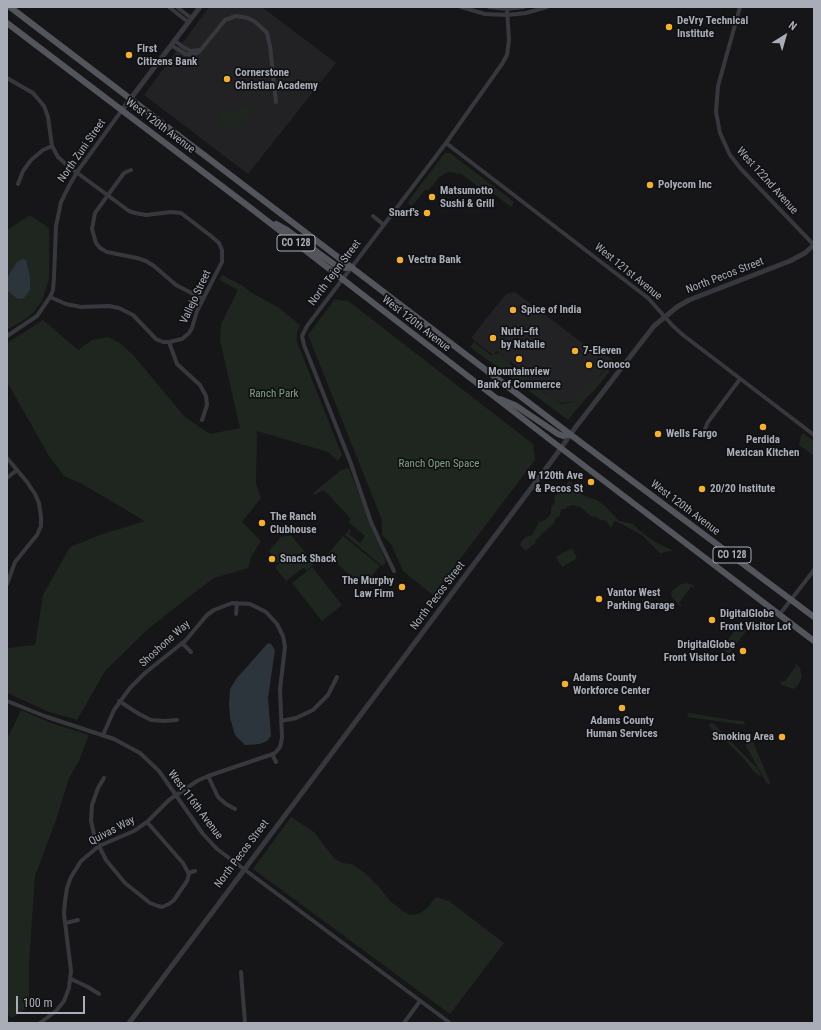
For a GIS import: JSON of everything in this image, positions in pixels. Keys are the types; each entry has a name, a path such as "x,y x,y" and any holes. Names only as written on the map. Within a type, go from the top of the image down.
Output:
{"main road":[{"name":"West 120th Avenue","path":"10,7 570,434 814,617"},
{"name":"West 120th Avenue","path":"7,23 814,641"},
{"path":"260,216 287,230 335,265 345,268 352,267"},
{"path":"491,395 515,405 558,434 563,436 570,434"}],"street":[{"path":"169,7 190,20"},
{"path":"177,7 190,20"},
{"name":"North Zuni Street","path":"7,336 38,316 53,290 57,218 64,195 77,172 200,7"},
{"path":"461,7 485,14 508,15 526,13 547,7"},
{"path":"489,7 507,9 524,7"},
{"name":"West 122nd Avenue","path":"740,7 718,86 716,112 720,133 730,155 741,169 814,245"},
{"name":"North Tejon Street","path":"394,571 380,544 371,522 350,461 302,338 303,332 446,143 505,59 509,40 507,9"},
{"path":"171,45 181,52 189,55 197,53 225,20 236,16 248,18 254,21 267,33 272,59 276,102"},
{"path":"174,40 183,47 192,51 201,49"},
{"path":"7,78 32,93 44,106 48,117 52,146 63,161 107,195"},
{"name":"West 121st Avenue","path":"446,143 648,298 680,332 814,434"},
{"path":"18,184 23,171 31,160 43,150 52,146"},
{"path":"132,170 124,173 95,213 92,226 93,236 98,246 111,254 146,261 176,285 203,299"},
{"name":"Vallejo Street","path":"107,195 129,211 139,215 171,212 181,213 217,240 220,246 222,262 203,299 189,333 182,339 169,342"},
{"path":"373,216 384,225"},
{"name":"North Pecos Street","path":"128,1023 561,448 570,434 654,326 665,316 688,300 790,261 814,245"},
{"path":"50,297 66,304 81,307 109,306 119,308 132,314 156,339 163,342 169,342 177,364 200,385 206,396 207,404 202,420"},
{"path":"704,436 708,422 740,379"},
{"path":"7,458 31,487 39,503 41,516 40,526 35,538 15,562 7,584"},
{"path":"7,478 17,470"},
{"path":"780,614 814,570"},
{"path":"236,614 237,603"},
{"name":"Shoshone Way","path":"103,735 119,701 134,683 182,643 207,615 228,604 237,603 250,604 262,609 270,615 277,624 285,643 280,689 282,721"},
{"path":"182,643 191,652"},
{"path":"276,762 272,754 277,751 282,742 282,721 296,718 313,710 328,695 337,677"},
{"name":"West 116th Avenue","path":"7,701 47,717 123,743 147,760 159,771 208,839 222,853 450,1023"},
{"path":"119,701 151,720 177,720"},
{"name":"Quivas Way","path":"40,1023 53,1015 60,1007 66,996 71,980 71,962 65,901 70,877 86,856 99,846 134,831 147,822 164,804 186,787 208,776 272,754"},
{"path":"208,776 218,797 235,809"},
{"path":"104,778 93,800 91,810 93,834 110,865 125,883 145,899 158,906 166,906 174,900 187,880 188,873 183,863 147,822"},
{"path":"188,873 195,871"},
{"path":"66,923 78,920"},
{"path":"241,972 245,1023"},
{"path":"71,980 88,987 99,994"},
{"path":"404,1023 420,1001"}],"shaded area":[{"path":"209,7 262,7 336,63 248,174 144,95"},
{"path":"23,259 26,260 30,277 30,290 24,298 18,299 10,292 7,292 7,278 17,262"},
{"path":"515,292 589,348 596,348 613,360 576,402 560,403 554,400 527,380 528,375 497,351 493,355 471,338 506,294"},
{"path":"268,643 271,644 275,650 268,698 271,736 267,741 260,744 245,745 235,735 230,718 230,689 237,678"}],"green space":[{"path":"244,105 251,110 234,133 217,119 226,109 230,112"},
{"path":"446,153 450,153 514,202 511,207 490,191 488,194 460,173 451,172 445,173 441,177 440,176 428,191 426,189 412,206 408,204 410,199"},
{"path":"30,215 49,228 49,279 42,301 33,313 7,330 7,226 9,229"},
{"name":"Ranch Park","path":"222,275 279,308 300,325 297,332 297,342 342,455 338,461 328,452 257,431 256,484 261,498 242,522 261,541 251,557 248,568 214,578 147,630 105,671 77,720 47,711 7,693 7,648 35,645 43,595 70,547 100,535 145,521 82,484 64,476 49,456 7,382 7,343 43,320 78,350 92,340 108,337 120,343 134,356 185,417 210,434 240,428 220,340 221,324 238,290 219,280"},
{"name":"Ranch Open Space","path":"335,299 343,301 347,300 533,444 535,460 433,595 403,571 391,544 382,535 382,520 308,335"},
{"path":"474,342 491,355 499,353 510,361 510,364 528,376 527,380 561,404 575,402 576,398 608,368 610,371 568,420 470,347"},
{"path":"803,433 814,441 814,456 799,445"},
{"path":"347,468 349,469 386,562 382,566 345,535 350,529 351,531 349,534 360,543 365,536 348,522 351,519 324,490 314,495 313,493 340,471"},
{"path":"569,481 584,496 597,500 605,506 619,521 633,524 655,542 674,551 661,554 642,535 614,521 611,528 606,521 590,516 582,508 573,505 565,509 561,509 560,516 556,518 554,523 539,538 536,539 535,544 525,550 520,545 521,542 526,537 532,535 539,522 545,520 551,514 551,508 555,502 554,499 556,495"},
{"path":"292,536 314,564 307,570 303,568 286,581 275,567 280,563 275,562 275,559 269,551 281,537"},
{"path":"343,536 380,566 363,586 327,555"},
{"path":"572,548 577,558 562,567 556,557"},
{"path":"312,567 342,605 322,621 292,583"},
{"path":"686,583 693,585 695,588 691,587 679,603 682,605 680,606 672,597 671,593 679,585"},
{"path":"739,625 747,630 729,654 722,648"},
{"path":"795,663 800,668 802,677 797,687 793,689 782,685 780,682 784,682 796,666 794,664"},
{"path":"21,710 51,723 89,735 78,763 69,778 56,820 35,876 29,963 29,999 26,1009 12,1018 7,1014 7,739"},
{"path":"690,713 744,721 745,725 688,717 687,714"},
{"path":"710,723 714,724 757,768 761,777 754,772 744,759 727,742 711,729 709,726"},
{"path":"749,740 753,742 770,782 769,785 765,781 746,746 746,742"},
{"path":"291,817 314,832 334,858 342,863 352,864 365,873 390,901 403,911 410,915 418,914 426,909 436,897 449,901 504,943 450,1014 253,869"}],"place":[{"name":"DeVry Technical Institute","path":"669,27"},
{"name":"First Citizens Bank","path":"129,55"},
{"name":"Cornerstone Christian Academy","path":"227,79"},
{"name":"Polycom Inc","path":"650,185"},
{"name":"Matsumotto Sushi & Grill","path":"432,197"},
{"name":"Snarf's","path":"427,213"},
{"name":"Vectra Bank","path":"400,260"},
{"name":"Spice of India","path":"513,310"},
{"name":"Nutri–fit by Natalie","path":"493,338"},
{"name":"7-Eleven","path":"575,351"},
{"name":"Mountainview Bank of Commerce","path":"519,359"},
{"name":"Conoco","path":"589,365"},
{"name":"Perdida Mexican Kitchen","path":"763,427"},
{"name":"Wells Fargo","path":"658,434"},
{"name":"W 120th Ave & Pecos St","path":"591,482"},
{"name":"20/20 Institute","path":"702,489"},
{"name":"The Ranch Clubhouse","path":"262,523"},
{"name":"Snack Shack","path":"272,559"},
{"name":"The Murphy Law Firm","path":"402,587"},
{"name":"Vantor West Parking Garage","path":"599,599"},
{"name":"DigitalGlobe Front Visitor Lot","path":"712,620"},
{"name":"DrigitalGlobe Front Visitor Lot","path":"743,651"},
{"name":"Adams County Workforce Center","path":"565,684"},
{"name":"Adams County Human Services","path":"622,708"},
{"name":"Smoking Area","path":"782,737"}]}
